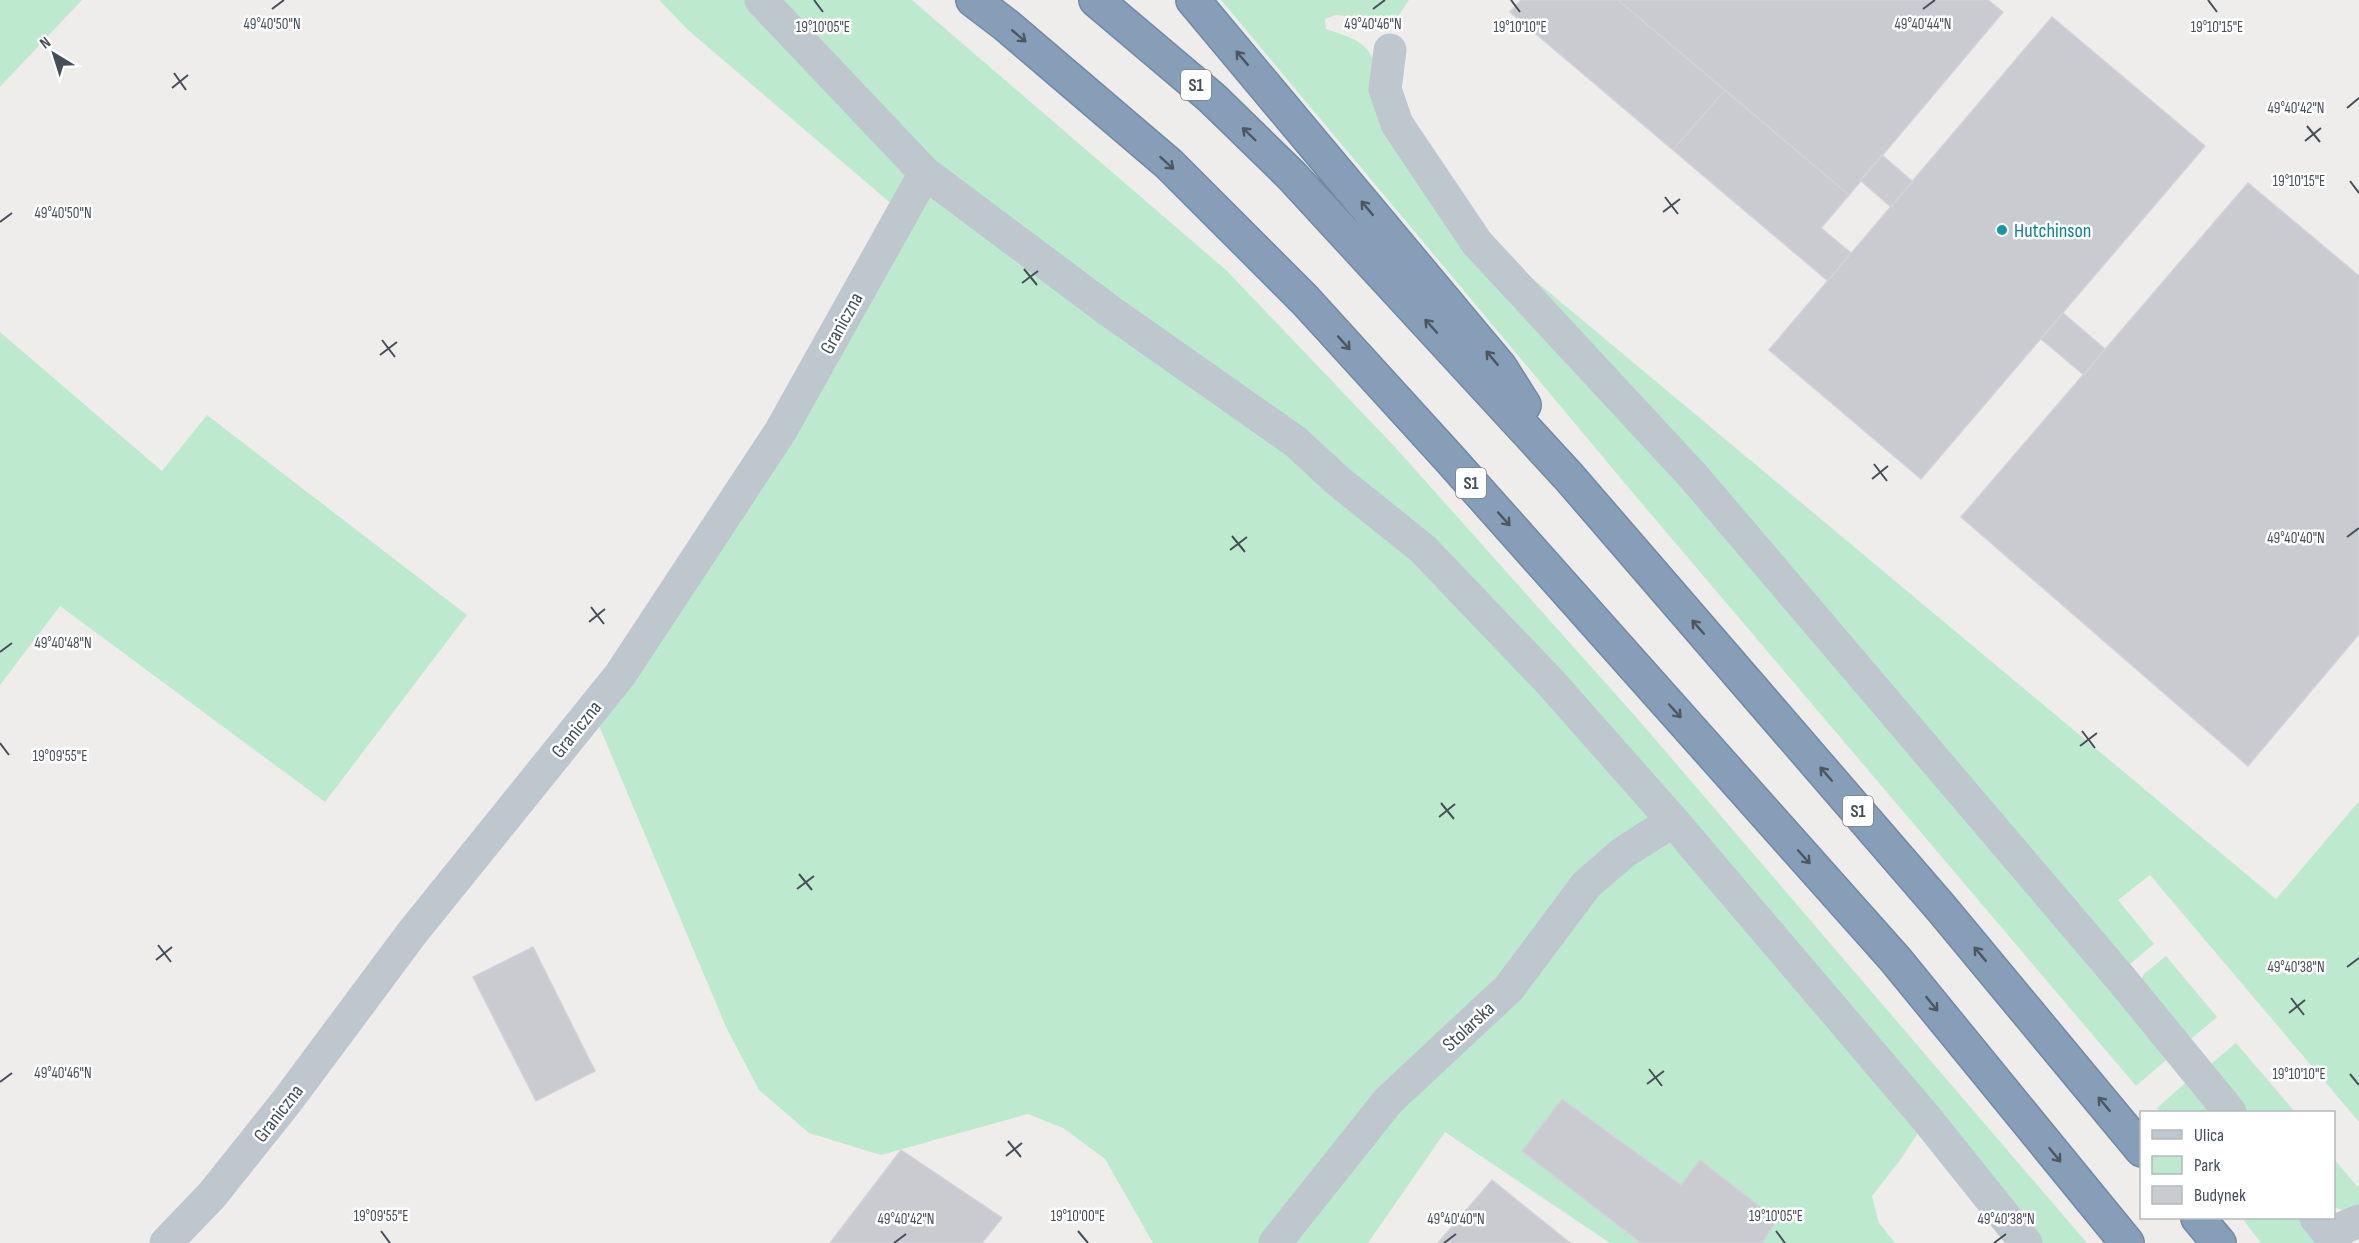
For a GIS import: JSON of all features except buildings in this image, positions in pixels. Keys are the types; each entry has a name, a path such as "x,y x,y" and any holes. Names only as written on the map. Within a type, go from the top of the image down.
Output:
{"highway":[{"name":"S1","path":"973,0 1006,25 1169,164 1305,300 1448,457 1895,959 2127,1243"},
{"name":"S1","path":"1096,0 1212,98 1291,175 1569,477 1942,909 2140,1147"},
{"path":"1193,0 1500,367 1569,477"},
{"path":"2199,1219 2219,1243"}],"street":[{"path":"761,0 925,173 1111,312 1296,442 1337,480 1423,549 1552,684 1672,821 1926,1118 2026,1243"},
{"path":"1390,50 1385,89 1397,124 1478,243 1694,477 2122,980 2228,1111"},
{"name":"Graniczna","path":"166,1243 212,1195 287,1101 412,933 620,675 780,432 925,173"},
{"name":"Stolarska","path":"1275,1243 1388,1101 1509,988 1586,885 1624,852 1672,821"},
{"path":"2327,1232 2359,1221"}],"green space":[{"path":"0,0 82,0 0,87"},
{"path":"659,0 912,0 1226,270 1395,447 1643,725 2087,1243 2026,1243 1927,1119 1901,1159 1872,1196 1879,1223 1895,1243 1610,1243 1445,1132 1368,1243 1153,1243 1105,1159 1063,1128 1028,1114 881,1155 809,1133 759,1090 726,1027 592,709 902,213 687,29"},
{"path":"1221,0 1409,0 1395,21 1336,15 1325,19 1326,29 1355,40 1370,52 1376,71 1380,101 1689,484 2173,1054 2136,1086 1633,493"},
{"path":"1489,242 2276,899 2359,801 2359,1122 2150,875 2118,900 2154,944 2124,969"},
{"path":"0,332 162,471 207,415 467,615 325,802 60,606 0,685"},
{"path":"2166,956 2217,1017 2185,1044 2141,980 2144,974"},
{"path":"2236,1043 2294,1111 2242,1111 2206,1068"},
{"path":"2192,1077 2219,1111 2159,1111 2157,1108"},
{"path":"2335,1160 2357,1186 2359,1185 2359,1207 2344,1211 2335,1207"},
{"path":"2243,1219 2305,1219 2324,1243 2261,1243"}],"place":[{"name":"Hutchinson","path":"2002,230"}]}
